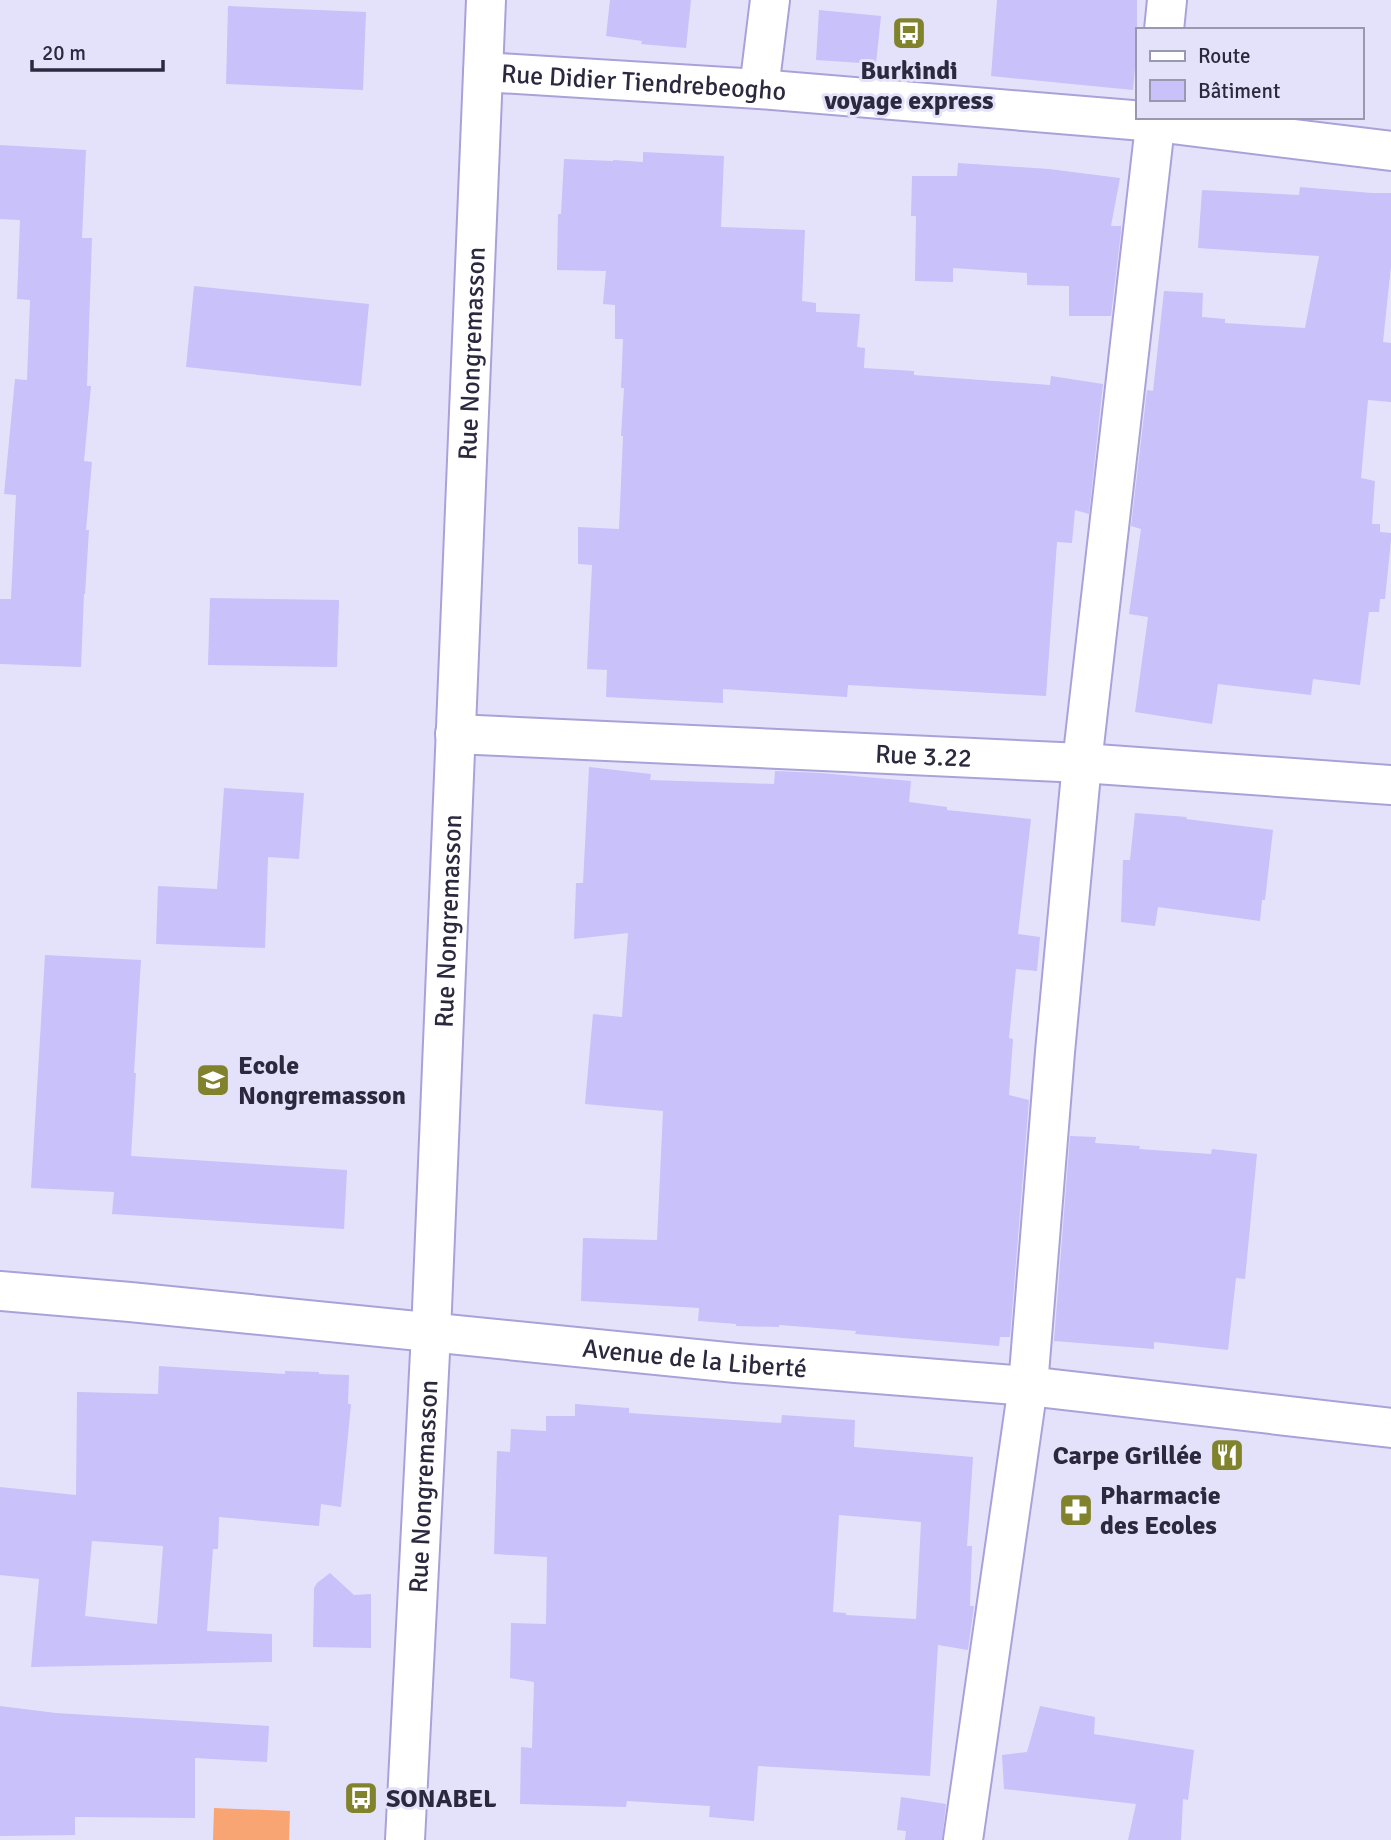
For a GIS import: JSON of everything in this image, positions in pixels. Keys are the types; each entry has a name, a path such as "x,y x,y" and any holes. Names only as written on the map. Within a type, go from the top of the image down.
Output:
{"street":[{"name":"Rue Nongremasson","path":"405,1840 431,1333 486,0"},
{"path":"759,89 770,0"},
{"path":"1164,28 1167,0"},
{"name":"Rue Didier Tiendrebeogho","path":"483,72 759,89 1136,117"},
{"name":"Rue Didier Tiendrebeogho","path":"1156,119 1391,151"},
{"path":"963,1840 1028,1386 1082,763 1156,119"},
{"name":"Rue 3.22","path":"455,734 1082,763 1391,785"},
{"name":"Avenue de la Liberté","path":"0,1291 750,1364 1028,1386 1391,1428"}],"shaded area":[{"path":"214,1808 290,1811 289,1840 213,1840"}],"building":[{"path":"610,0 691,0 686,48 641,44 642,41 606,36"},
{"path":"997,0 1137,0 1133,90 991,76"},
{"path":"228,6 366,12 363,90 226,84"},
{"path":"819,10 881,16 876,64 816,60"},
{"path":"0,145 86,150 82,238 92,238 87,386 91,386 84,461 92,462 86,530 89,530 81,667 0,664 0,599 11,599 16,495 4,494 15,379 27,380 30,300 17,299 20,220 0,219"},
{"path":"643,152 724,156 721,227 805,230 802,301 816,303 816,312 860,314 857,347 865,348 864,368 914,371 914,375 1050,385 1051,376 1103,384 1089,514 1075,510 1072,543 1057,542 1046,696 848,685 847,697 723,689 723,703 606,697 607,670 587,669 592,565 578,564 578,527 619,529 623,339 615,339 615,305 603,304 606,271 557,270 558,214 561,214 564,159 643,162"},
{"path":"958,163 1049,169 1120,178 1111,226 1121,226 1121,232 1111,316 1069,316 1069,286 1027,285 1027,273 953,268 953,282 915,281 916,216 911,216 912,176 957,176"},
{"path":"1300,187 1391,193 1391,266 1383,342 1391,343 1391,402 1368,400 1361,478 1375,481 1372,524 1380,524 1380,532 1391,533 1391,540 1385,599 1380,599 1379,612 1369,612 1360,685 1313,679 1311,695 1218,684 1212,724 1135,712 1148,617 1129,614 1141,529 1131,526 1147,390 1153,391 1164,291 1203,293 1202,317 1225,319 1225,323 1305,328 1319,256 1198,248 1202,190 1299,195"},
{"path":"194,286 369,304 361,386 186,367"},
{"path":"210,598 339,600 337,667 208,665"},
{"path":"589,767 651,774 650,780 774,784 775,771 911,781 909,802 947,807 947,810 1031,819 1018,934 1040,937 1037,971 1016,969 1009,1038 1013,1039 1009,1095 1029,1100 1010,1337 1000,1337 999,1346 779,1325 736,1326 698,1321 699,1308 581,1301 583,1238 657,1240 663,1111 585,1104 593,1014 622,1017 628,933 574,939 576,883 583,883"},
{"path":"224,788 304,793 299,859 268,857 265,948 156,944 158,886 217,889"},
{"path":"1135,813 1187,817 1186,819 1273,830 1260,921 1158,907 1155,926 1121,922 1123,860 1130,860"},
{"path":"45,955 141,960 131,1156 347,1170 344,1229 112,1214 114,1192 31,1188"},
{"path":"1070,1136 1096,1137 1095,1143 1140,1146 1139,1149 1211,1154 1212,1149 1257,1154 1245,1279 1236,1278 1228,1350 1154,1342 1154,1349 1054,1341"},
{"path":"159,1366 349,1375 348,1404 351,1404 341,1507 321,1504 319,1526 219,1517 218,1549 213,1549 207,1631 272,1634 272,1662 31,1667 39,1579 0,1575 0,1487 76,1495 77,1392 158,1394","holes":["92,1541 163,1546 157,1624 85,1616"]},
{"path":"575,1404 629,1408 629,1413 781,1423 782,1415 855,1420 854,1447 973,1457 967,1546 972,1546 970,1606 974,1606 968,1650 938,1645 930,1776 758,1766 754,1821 709,1817 710,1806 627,1801 626,1807 520,1804 521,1747 532,1748 534,1682 510,1678 511,1623 546,1624 547,1557 494,1554 497,1451 510,1452 511,1429 546,1431 546,1416 575,1416","holes":["839,1515 921,1522 916,1619 833,1612"]},
{"path":"330,1573 354,1595 371,1594 371,1648 313,1647 314,1588"},
{"path":"0,1706 56,1713 269,1726 267,1762 195,1758 195,1818 75,1817 75,1835 0,1836"},
{"path":"1040,1706 1095,1717 1094,1734 1194,1750 1188,1800 1183,1799 1181,1840 1128,1840 1136,1804 1004,1789 1002,1755 1027,1752"},
{"path":"901,1797 946,1804 942,1840 905,1840 906,1831 897,1830"}],"place":[{"name":"Burkindi voyage express","path":"909,33"},
{"name":"Ecole Nongremasson","path":"213,1080"},
{"name":"Carpe Grillée","path":"1227,1455"},
{"name":"Pharmacie des Ecoles","path":"1076,1510"},
{"name":"SONABEL","path":"361,1798"}]}
